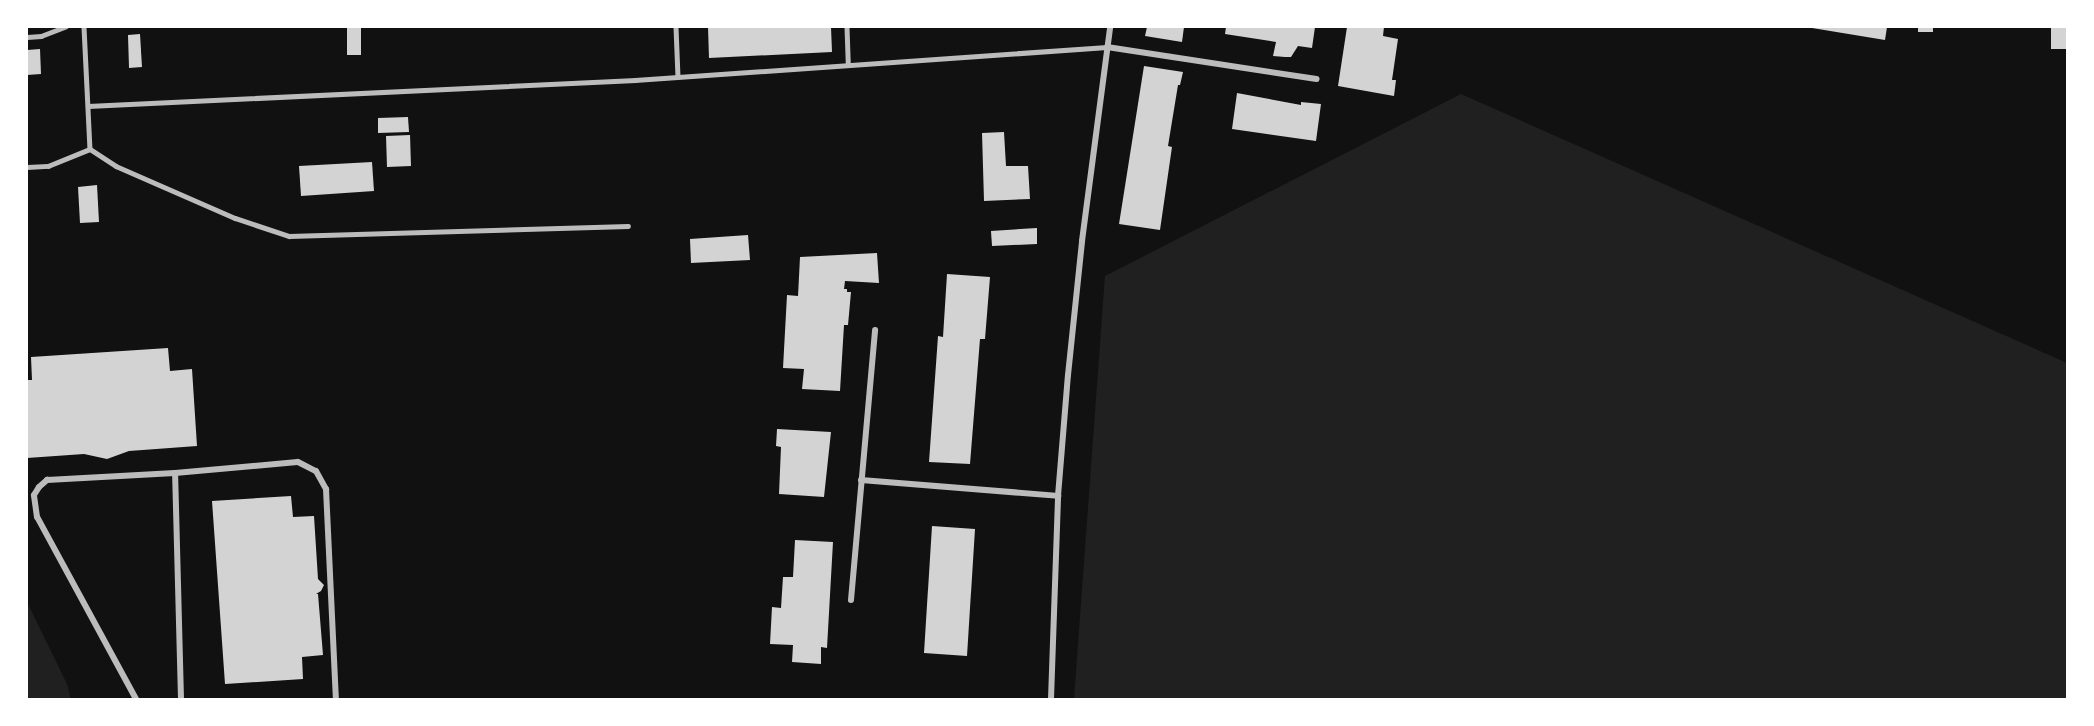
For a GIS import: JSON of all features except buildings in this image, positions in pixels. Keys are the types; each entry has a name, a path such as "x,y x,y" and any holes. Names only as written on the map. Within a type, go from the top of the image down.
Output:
{"street":[{"path":"1051,699 1059,496 1079,262 1110,27"},
{"path":"1107,47 1317,79"},
{"path":"851,600 875,330"},
{"path":"136,699 37,517 34,495 39,487 47,480 175,473 298,462 307,465 322,478 326,489 336,699"},
{"path":"175,473 181,699"},
{"path":"861,480 1059,496"}],"lane":[{"path":"27,37 41,36 65,27"},
{"path":"84,27 90,149"},
{"path":"676,27 678,77"},
{"path":"848,27 848,65"},
{"path":"88,106 678,77 1107,47"},
{"path":"27,167 48,166 90,149"},
{"path":"90,149 116,166 235,218 289,236 628,226"}],"shaded area":[{"path":"1461,94 2067,363 2067,699 1074,699 1105,276"},
{"path":"27,602 67,684 71,699 27,699"}]}
